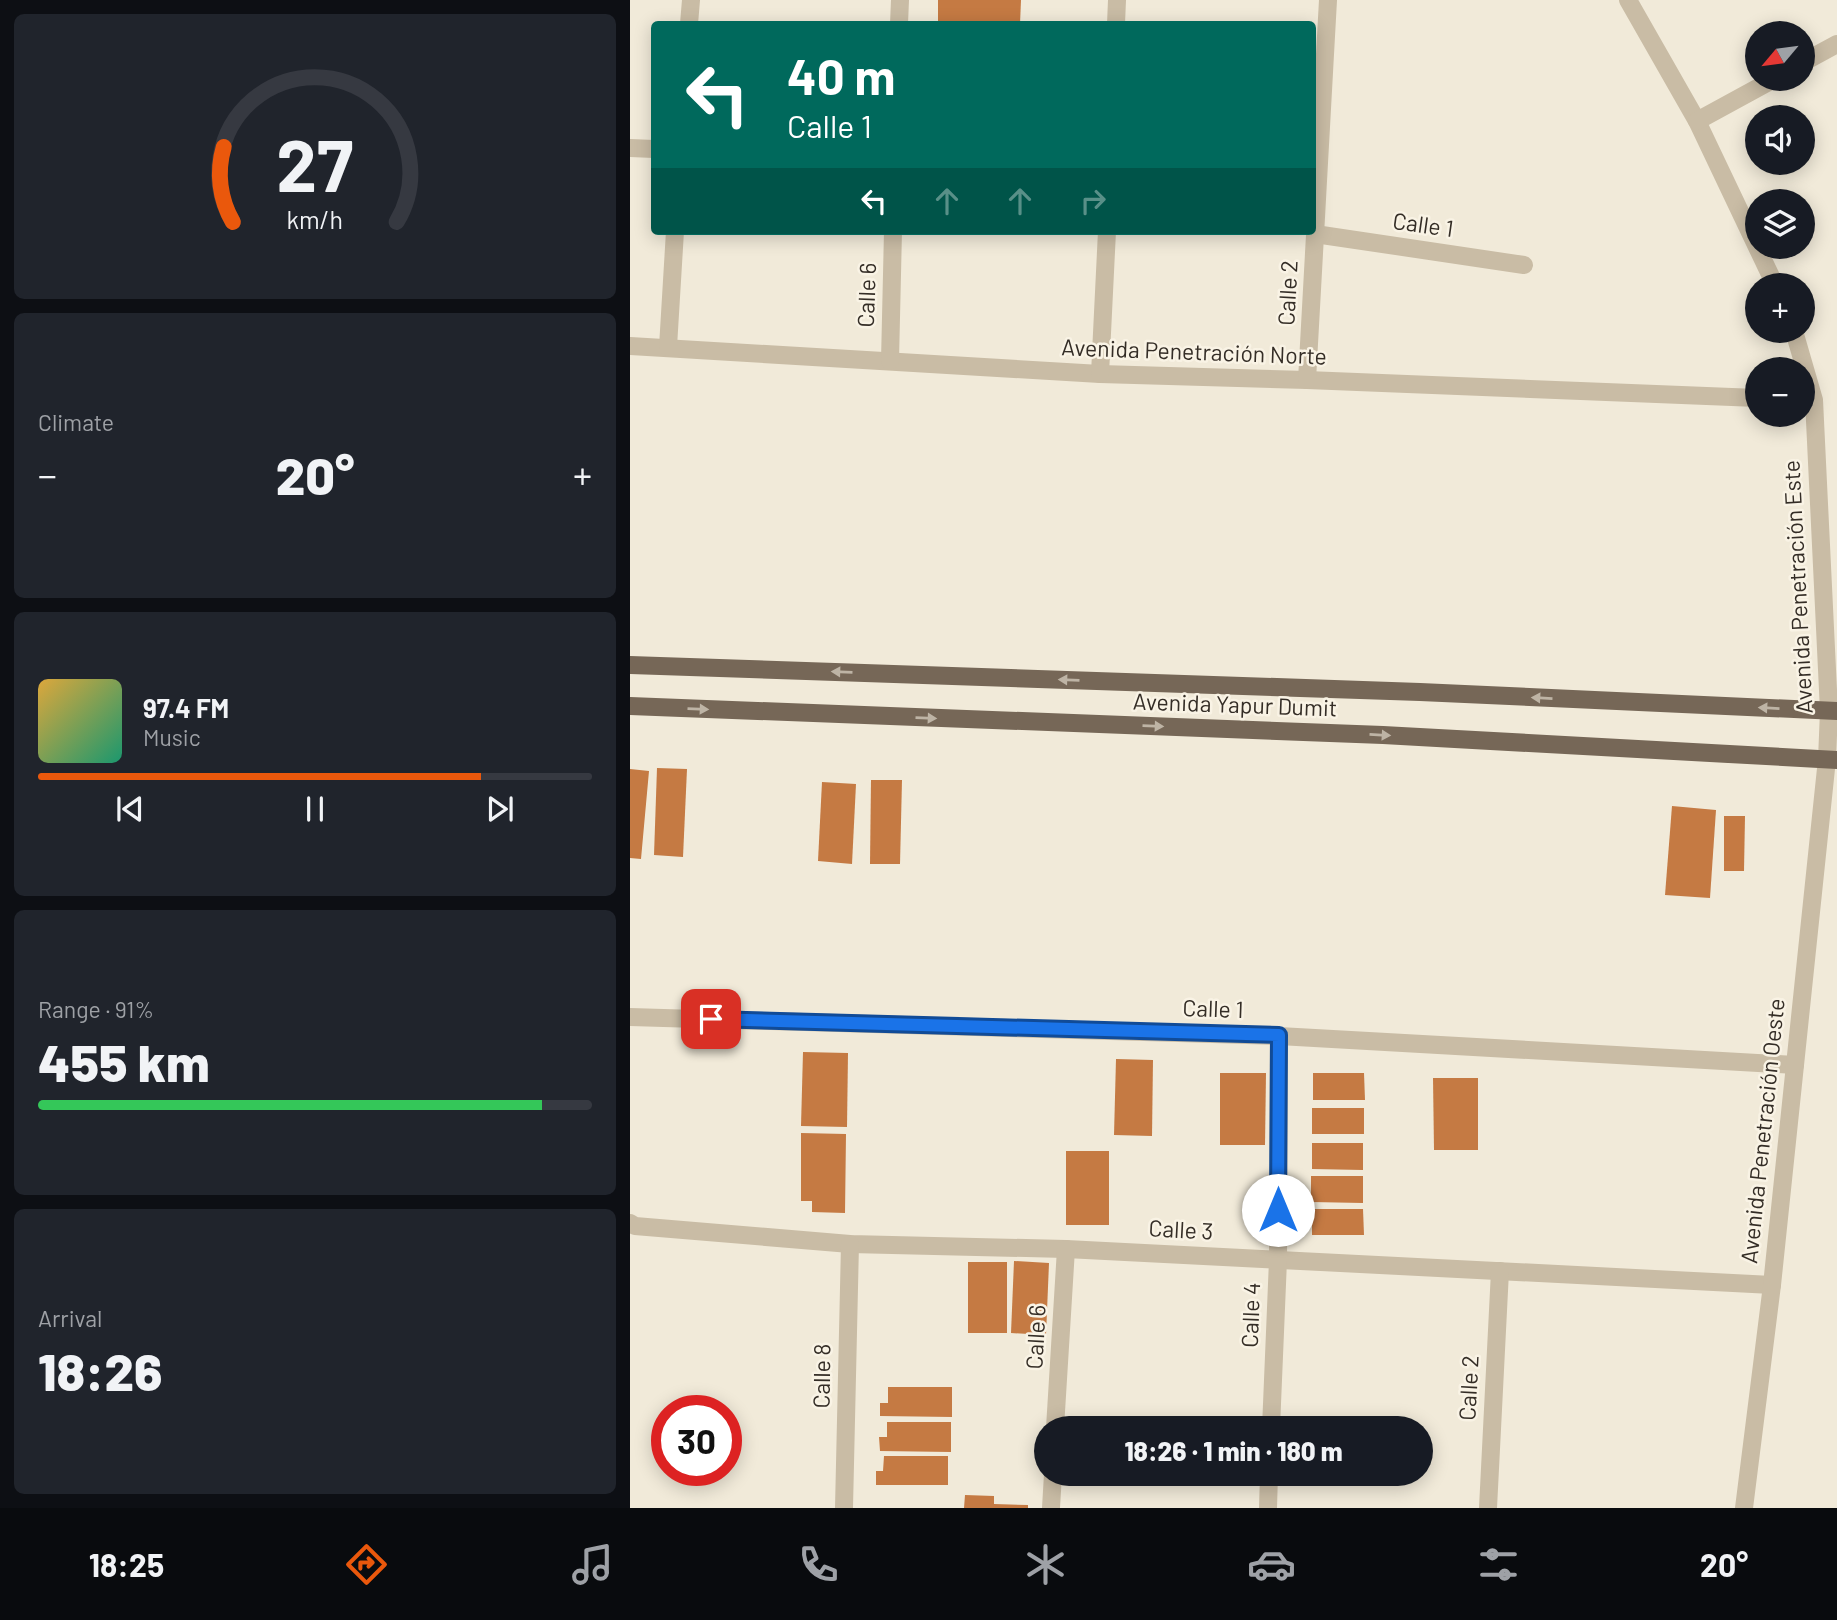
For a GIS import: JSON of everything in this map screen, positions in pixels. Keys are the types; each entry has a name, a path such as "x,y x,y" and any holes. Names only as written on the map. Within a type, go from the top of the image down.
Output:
{"main road":[{"name":"Avenida Yapur Dumit","path":"630,665 1420,692 1833,711"},
{"name":"Avenida Yapur Dumit","path":"630,706 1383,735 1832,759"}],"street":[{"path":"689,21 691,0"},
{"path":"899,21 900,0"},
{"path":"1116,21 1117,0"},
{"name":"Calle 2","path":"1316,216 1328,0"},
{"path":"1628,0 1696,121 1769,273"},
{"path":"1815,56 1837,44"},
{"path":"1696,121 1752,91"},
{"path":"630,148 651,149"},
{"name":"Calle 1","path":"1316,234 1524,264"},
{"path":"668,347 676,235"},
{"name":"Calle 6","path":"890,361 893,235"},
{"path":"1100,374 1107,235"},
{"name":"Calle 2","path":"1307,380 1315,235"},
{"name":"Avenida Penetración Norte","path":"630,346 1100,374 1745,398"},
{"name":"Avenida Penetración Este","path":"1810,427 1833,711 1832,759"},
{"name":"Avenida Penetración Oeste","path":"1744,1508 1832,759"},
{"name":"Calle 1","path":"630,1017 1279,1035 1794,1065"},
{"name":"Calle 4","path":"1272,1416 1278,1260 1279,1035"},
{"name":"Calle 3","path":"630,1223 635,1226 850,1244 1066,1249 1772,1285"},
{"name":"Calle 8","path":"844,1508 850,1244"},
{"name":"Calle 6","path":"1056,1416 1066,1249"},
{"name":"Calle 2","path":"1488,1508 1500,1271"},
{"path":"1051,1508 1052,1486"},
{"path":"1268,1508 1269,1486"}],"building":[{"path":"938,0 1021,0 1020,21 938,21"},
{"path":"657,768 687,769 683,857 654,855"},
{"path":"630,769 649,771 641,859 630,858"},
{"path":"871,780 902,780 900,864 870,864"},
{"path":"822,782 856,784 852,864 818,861"},
{"path":"1672,806 1716,810 1710,898 1665,895"},
{"path":"1724,816 1745,816 1744,871 1724,871"},
{"path":"803,1052 848,1053 847,1127 801,1126"},
{"path":"1116,1059 1153,1060 1152,1136 1114,1135"},
{"path":"1220,1073 1266,1073 1265,1145 1220,1145"},
{"path":"1313,1073 1364,1073 1365,1100 1313,1100"},
{"path":"1433,1078 1478,1078 1478,1150 1434,1150"},
{"path":"1312,1108 1364,1108 1364,1134 1312,1134"},
{"path":"801,1133 846,1134 845,1213 812,1212 812,1201 801,1201"},
{"path":"1312,1143 1363,1143 1363,1170 1312,1169"},
{"path":"1066,1151 1109,1151 1109,1225 1066,1225"},
{"path":"1311,1176 1363,1176 1363,1203 1311,1202"},
{"path":"1312,1209 1363,1209 1364,1235 1312,1235"},
{"path":"1014,1261 1049,1263 1046,1335 1011,1333"},
{"path":"968,1262 1007,1262 1007,1333 968,1333"},
{"path":"888,1387 952,1387 952,1417 880,1416 880,1403 888,1403"},
{"path":"887,1422 951,1422 951,1452 880,1451 879,1437 887,1437"},
{"path":"884,1456 948,1456 948,1485 876,1485 876,1471 883,1471"},
{"path":"965,1495 994,1496 994,1504 1028,1505 1028,1508 964,1508"}],"route":[{"path":"711,1019 1279,1035 1278,1210"}]}
